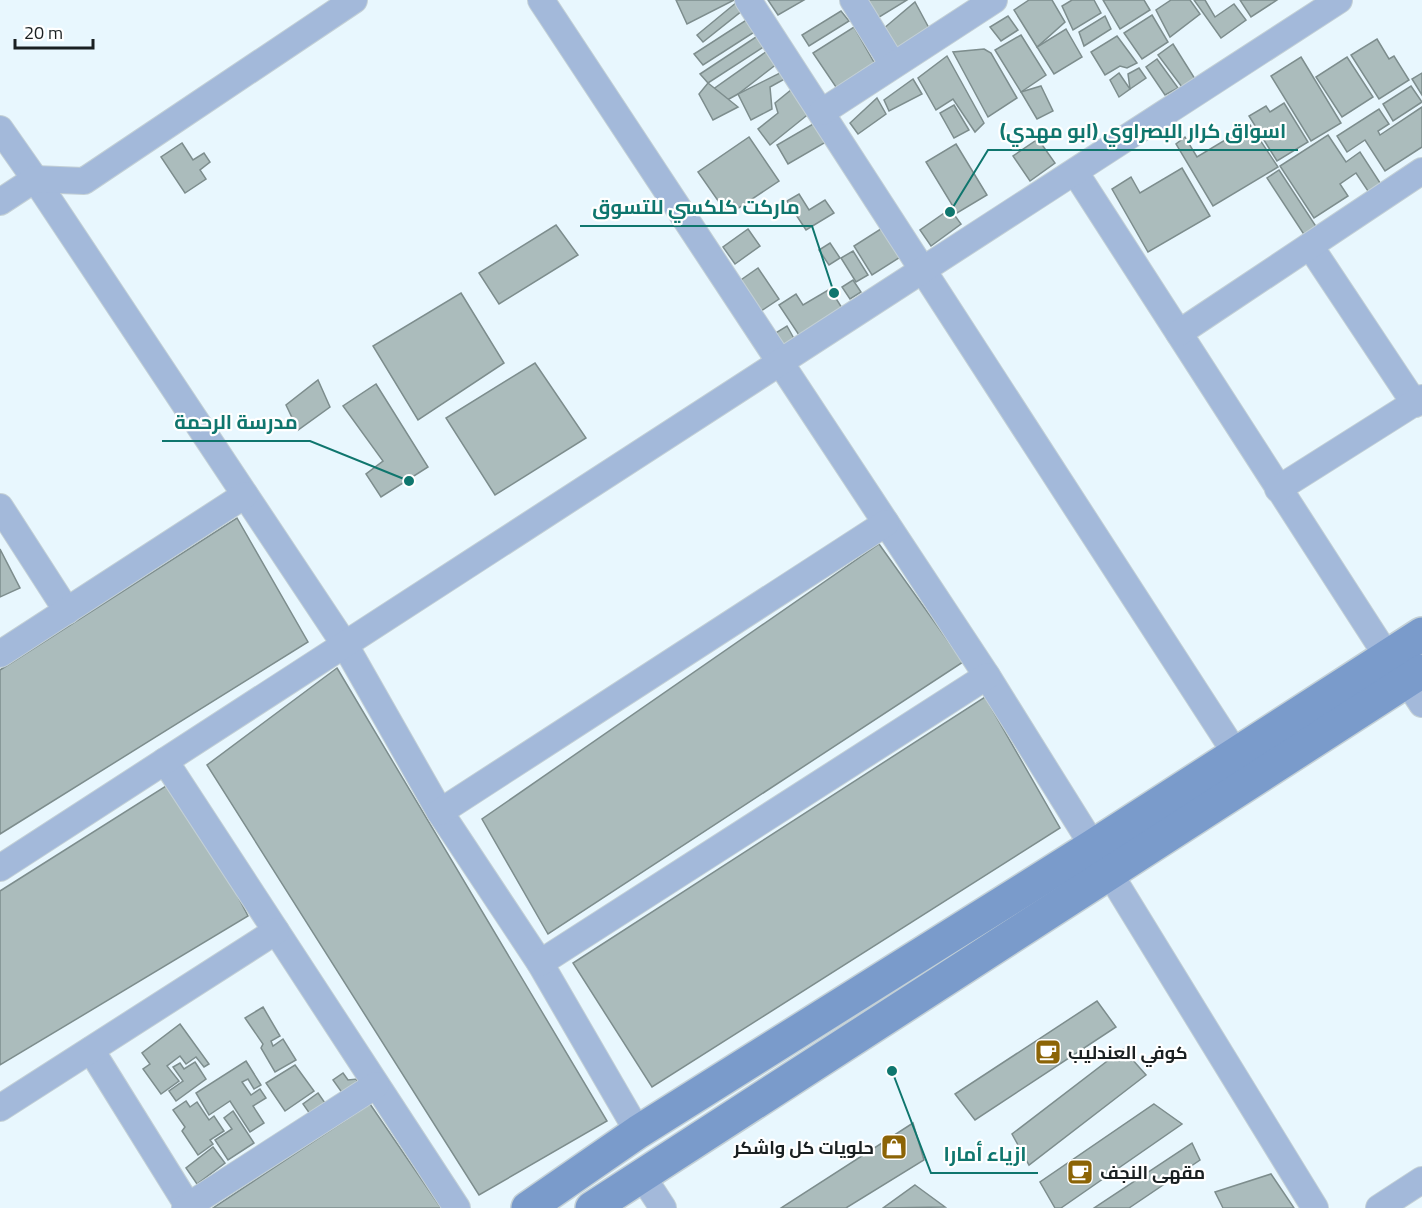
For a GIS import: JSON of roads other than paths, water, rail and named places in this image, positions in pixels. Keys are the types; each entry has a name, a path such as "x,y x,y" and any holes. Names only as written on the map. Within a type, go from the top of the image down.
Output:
{"street":[{"path":"0,202 35,179 84,181 354,0"},
{"path":"541,0 987,676 1093,846"},
{"path":"748,0 1236,754"},
{"path":"853,0 893,65"},
{"path":"822,112 994,0"},
{"path":"0,868 1340,0"},
{"path":"0,129 345,645 440,812 540,963 638,1132"},
{"path":"1179,333 1422,171"},
{"path":"1075,172 1387,656"},
{"path":"1278,489 1418,401 1310,246"},
{"path":"0,654 245,495"},
{"path":"0,507 67,611"},
{"path":"440,812 886,523"},
{"path":"543,1202 638,1132 1093,846 1422,634"},
{"path":"540,963 987,676"},
{"path":"592,1208 1110,874 1417,686"},
{"path":"165,761 457,1208"},
{"path":"1110,874 1315,1208"},
{"path":"0,1108 276,931"},
{"path":"91,1050 186,1207 376,1085"},
{"path":"642,1176 663,1208"},
{"path":"1379,1208 1422,1180"}],"place":[{"name":"اسواق كرار البصراوي (ابو مهدي)","path":"950,212"},
{"name":"ماركت كلكسي للتسوق","path":"834,293"},
{"name":"مدرسة الرحمة","path":"409,481"},
{"name":"كوفي العندليب","path":"1048,1052"},
{"name":"ازياء أمارا","path":"892,1071"},
{"name":"حلويات كل واشكر","path":"894,1147"},
{"name":"مقهى النجف","path":"1080,1172"}]}
